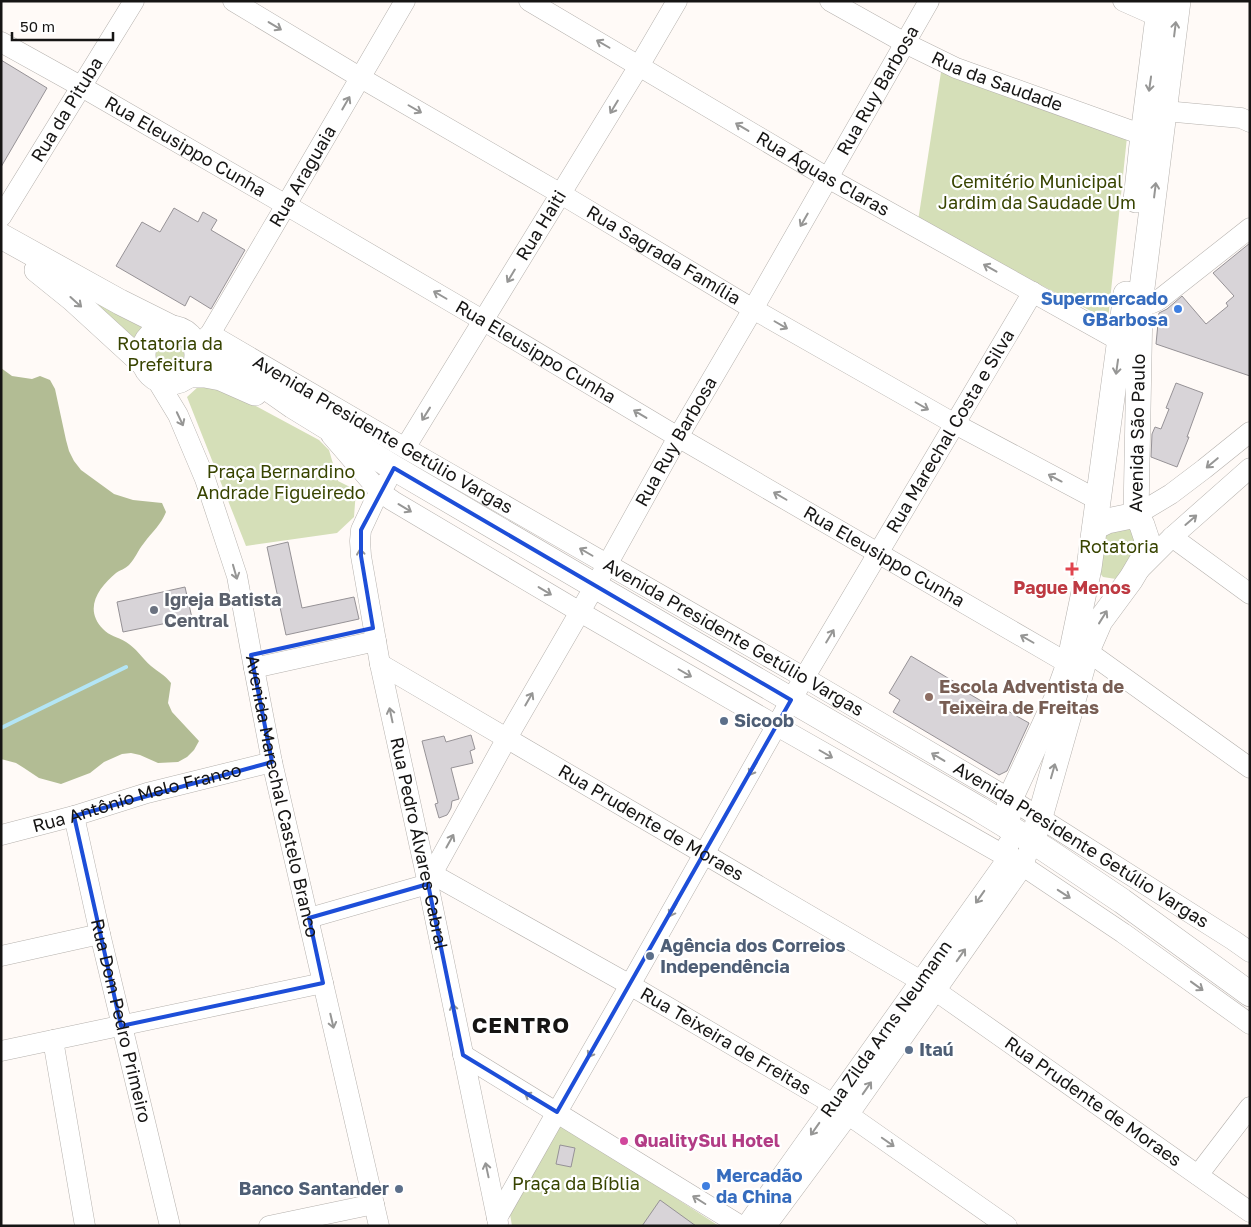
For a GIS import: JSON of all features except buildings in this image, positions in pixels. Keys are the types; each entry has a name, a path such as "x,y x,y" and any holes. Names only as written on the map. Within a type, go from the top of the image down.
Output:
{"main road":[{"name":"Avenida São Paulo","path":"1007,826 1010,799 1056,700 1078,657 1100,621 1131,579 1144,557 1147,540 1136,515 1140,304 1178,1"},
{"name":"Avenida São Paulo","path":"1032,841 1040,818 1078,657 1120,341 1143,135 1160,9"},
{"path":"1,236 120,302 170,327 180,329 201,344 194,368 189,375 181,380 163,381 52,281 25,260 1,246"},
{"path":"150,371 143,354 145,344 151,335 159,329 170,327"},
{"name":"Avenida Presidente Getúlio Vargas","path":"201,344 213,355 230,362 322,424 400,458 595,586 1032,841 1122,901 1250,994"},
{"name":"Avenida Presidente Getúlio Vargas","path":"189,375 205,375 220,378 293,406"},
{"path":"1095,527 1136,515"},
{"path":"1089,568 1095,577 1109,584 1117,585 1131,579"}],"street":[{"name":"Rua da Pituba","path":"3,211 134,1"},
{"name":"Rua Sagrada Família","path":"233,1 753,309 954,424 1098,500"},
{"name":"Rua Araguaia","path":"201,344 286,205 405,1"},
{"name":"Rua Águas Claras","path":"530,1 828,178 1120,341"},
{"name":"Rua Haiti","path":"400,458 677,1"},
{"name":"Rua da Saudade","path":"830,1 905,44 956,68 1143,135"},
{"name":"Rua Ruy Barbosa","path":"430,879 507,738 678,437 929,1"},
{"path":"1123,1 1160,9"},
{"name":"Rua Eleusippo Cunha","path":"1,42 484,320 678,437 879,553 1078,657 1250,768"},
{"path":"1165,111 1247,119"},
{"path":"1140,304 1154,304 1250,228"},
{"name":"Rua Marechal Costa e Silva","path":"777,726 1032,292"},
{"name":"Avenida Presidente Getúlio Vargas","path":"201,344 371,428 400,458 607,565 805,678 1010,799 1250,952"},
{"name":"Avenida Marechal Castelo Branco","path":"150,371 178,415 205,479 237,576 272,762 379,1226"},
{"path":"322,424 371,428"},
{"name":"Avenida Presidente Getúlio Vargas","path":"322,424 380,492 401,506 580,612 1016,862 1123,933 1250,1024"},
{"path":"1136,515 1178,489 1250,432"},
{"name":"Rua Pedro Álvares Cabral","path":"400,458 374,502 361,530 361,556 380,664 430,879 463,1055 498,1222"},
{"path":"1131,579 1172,537 1250,468"},
{"path":"1172,537 1250,594"},
{"path":"252,662 374,634"},
{"name":"Rua Prudente de Moraes","path":"380,664 928,986 1250,1212"},
{"path":"498,1222 556,1112 777,726"},
{"name":"Rua Antônio Melo Franco","path":"1,835 74,816 147,793 272,762"},
{"name":"Rua Dom Pedro Primeiro","path":"74,816 121,1026 170,1226"},
{"path":"1007,826 1016,862"},
{"name":"Rua Zilda Arns Neumann","path":"766,1226 841,1109 1032,841"},
{"path":"309,918 430,879"},
{"name":"Rua Teixeira de Freitas","path":"430,879 630,985 841,1109 1007,1226"},
{"path":"1,956 100,934"},
{"path":"1,1051 323,983"},
{"path":"53,1040 85,1226"},
{"path":"463,1055 741,1226"},
{"path":"1198,1175 1250,1107"},
{"name":"Rua Zilda Arns Neumann","path":"746,1226 841,1109"},
{"path":"269,1226 374,1204"}],"highlighted area":[{"path":"394,468 791,700 557,1112 463,1055 428,884 309,918 323,983 121,1026 74,816 272,762 251,655 373,628 361,556 361,530"}],"green space":[{"name":"Cemitério Municipal Jardim da Saudade Um","path":"941,72 1127,137 1108,320 918,221"},
{"path":"103,298 151,328 142,339 138,353 87,304"},
{"name":"Rotatoria da Prefeitura","path":"178,332 188,338 193,347 193,362 184,374 167,379 160,376 147,352 148,342 157,334"},
{"path":"1,368 12,376 32,379 40,376 50,380 55,389 69,451 81,470 114,494 133,500 162,503 166,512 162,521 129,565 116,573 104,585 96,599 94,614 105,631 130,644 171,683 168,703 172,712 199,741 187,757 178,762 158,763 140,755 122,754 104,762 90,773 61,784 39,778 16,763 1,759"},
{"name":"Praça Bernardino Andrade Figueiredo","path":"199,386 219,386 319,440 329,450 338,481 356,490 354,517 337,533 246,546 187,397"},
{"name":"Rotatoria","path":"1125,522 1141,542 1116,579 1103,577 1094,566 1102,532"},
{"name":"Praça da Bíblia","path":"561,1124 719,1226 512,1226 510,1214"}],"waterway":[{"path":"1,728 126,667"}],"place":[{"name":"Supermercado GBarbosa","path":"1178,309"},
{"name":"Pague Menos","path":"1072,569"},
{"name":"Igreja Batista Central","path":"154,610"},
{"name":"Escola Adventista de Teixeira de Freitas","path":"929,697"},
{"name":"Sicoob","path":"724,721"},
{"name":"Agência dos Correios Independência","path":"650,956"},
{"name":"Itaú","path":"909,1050"},
{"name":"QualitySul Hotel","path":"624,1141"},
{"name":"Mercadão da China","path":"706,1186"},
{"name":"Banco Santander","path":"399,1189"}],"district":[{"name":"CENTRO","path":"521,1025"}]}
